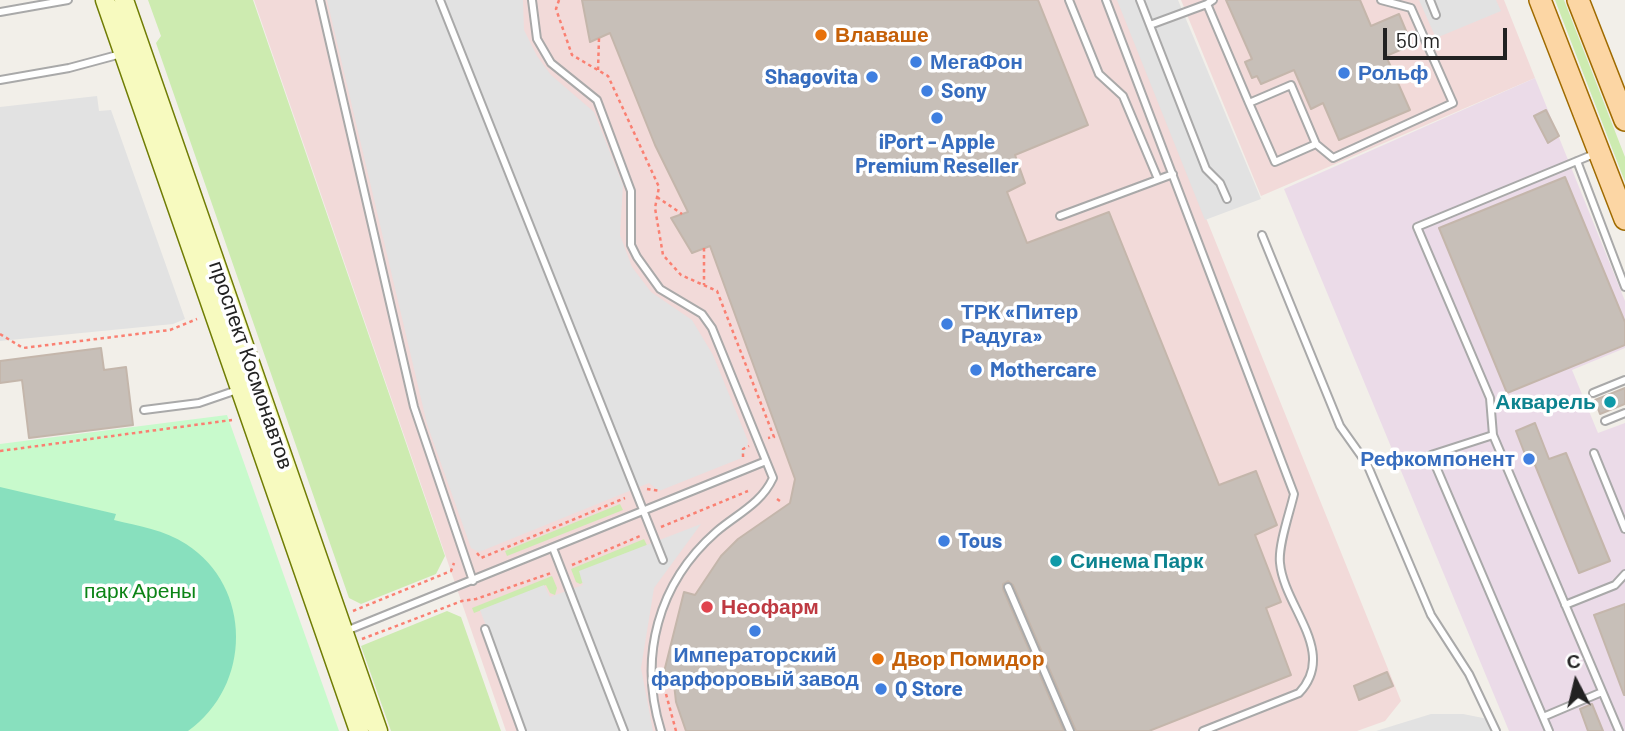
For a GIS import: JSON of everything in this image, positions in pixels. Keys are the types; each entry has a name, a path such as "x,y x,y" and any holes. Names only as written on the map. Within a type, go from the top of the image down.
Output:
{"main road":[{"path":"1540,0 1625,219"},
{"path":"1578,0 1625,120"}],"street":[{"name":"проспект Космонавтов","path":"105,0 239,389 343,637 359,731"},
{"name":"проспект Космонавтов","path":"124,0 343,637 378,731"}],"lane":[{"path":"0,12 68,0"},
{"path":"320,0 412,398 473,581"},
{"path":"440,0 663,559"},
{"path":"532,0 537,39 551,63 597,100 631,191 631,245 637,257 660,289 702,314 712,328 773,478 767,492 694,553 672,583 662,607 651,668 652,694 661,731"},
{"path":"1069,0 1099,74 1123,96 1158,179"},
{"path":"1106,0 1294,494 1280,563 1314,656 1309,682 1299,693 1203,731"},
{"path":"1140,0 1206,169 1220,183 1227,199"},
{"path":"1249,103 1291,85 1316,144 1333,158 1453,103 1411,8 1381,0"},
{"path":"1430,0 1436,15"},
{"path":"1150,25 1210,2 1275,162 1316,144"},
{"path":"0,80 69,68 123,53"},
{"path":"1599,152 1417,227 1490,398 1493,435 1619,731"},
{"path":"1577,161 1625,287"},
{"path":"1060,216 1173,174"},
{"path":"1262,235 1340,426 1367,464 1432,615 1469,674 1496,731"},
{"path":"1593,393 1625,380"},
{"path":"144,410 199,403 239,389"},
{"path":"1605,421 1625,413"},
{"path":"1493,435 1431,455 1549,731"},
{"path":"1594,453 1625,529"},
{"path":"343,637 765,461"},
{"path":"553,548 624,731"},
{"path":"1565,605 1615,585 1625,574"},
{"path":"1008,587 1070,731"},
{"path":"485,629 522,731"},
{"path":"1543,716 1602,692"}],"path":[{"path":"559,0 556,9 572,55 608,76 659,187 655,208 663,255 681,275 717,291 774,437 743,449 741,460"},
{"path":"598,70 599,38"},
{"path":"657,197 682,214"},
{"path":"704,248 704,285"},
{"path":"0,334 23,348 170,330 200,318"},
{"path":"0,451 236,420"},
{"path":"658,528 758,486"},
{"path":"647,489 659,492 671,487"},
{"path":"349,612 452,571 455,560 475,551 481,558 628,497"},
{"path":"569,566 644,534"},
{"path":"343,637 476,599 551,573"}],"shaded area":[{"path":"254,0 1118,0 1401,701 1385,721 1357,731 506,731"},
{"path":"327,0 523,0 524,30 537,56 551,75 594,112 623,185 620,235 632,267 651,292 692,320 713,355 748,441 744,457 659,491 649,483 479,552 471,548 427,424"},
{"path":"1117,0 1178,0 1261,199 1205,220"},
{"path":"1181,0 1504,0 1535,78 1261,196"},
{"path":"1419,0 1496,0 1501,11 1436,38"},
{"path":"1535,78 1625,301 1625,348 1572,370 1598,433 1625,423 1625,731 1509,731 1284,189"},
{"path":"97,96 99,111 111,110 185,319 173,324 0,341 0,107"},
{"path":"701,524 654,588 641,668 653,731 526,731 480,610 544,585 550,597 583,585 579,571"},
{"path":"1431,714 1463,714 1488,719 1493,731 1376,731"}],"green space":[{"path":"148,0 253,0 445,556 436,574 361,604 349,598 156,43 161,36"},
{"path":"1555,0 1564,0 1625,157 1625,182"},
{"name":"парк Арены","path":"227,415 339,731 0,731 0,444"},
{"path":"0,487 116,514 114,520 178,539 208,563 224,585 233,610 236,637 233,663 224,689 209,712 188,731 0,731"},
{"path":"620,504 623,510 507,556 505,551"},
{"path":"644,539 651,554 580,584 576,582 571,569"},
{"path":"552,576 557,588 555,595 550,593 546,585 474,613 472,608"},
{"path":"447,611 461,617 501,731 391,731 361,646"}],"building":[{"name":"ТРК «Питер Радуга»","path":"582,0 1038,0 1088,125 1015,155 1025,183 1007,192 1027,243 1109,212 1219,485 1256,471 1277,525 1255,535 1281,602 1266,608 1291,675 1149,731 1076,731 1013,585 1008,581 1003,584 1003,589 1064,731 686,731 676,702 673,675 664,672 684,592 695,595 721,556 738,539 790,503 795,479 710,246 692,253 671,218 688,212 655,145 610,33 590,42"},
{"name":"Рольф","path":"1226,0 1360,0 1371,26 1399,14 1412,45 1386,56 1410,110 1339,140 1323,103 1311,109 1294,70 1261,84 1257,76 1252,78 1245,62 1252,59"},
{"path":"1546,110 1559,136 1548,143 1534,116"},
{"path":"1565,177 1625,322 1625,345 1507,393 1439,228"},
{"path":"101,348 104,370 126,367 133,425 29,438 22,380 0,383 0,361"},
{"name":"Акварель","path":"1625,388 1625,404 1600,414 1595,400"},
{"path":"1535,423 1549,459 1566,453 1610,561 1579,573 1533,460 1528,462 1516,431"},
{"path":"1625,604 1625,695 1624,695 1594,615"},
{"path":"1387,672 1393,686 1359,700 1354,686"},
{"path":"1592,704 1603,731 1588,731 1580,709"}],"place":[{"name":"Влаваше","path":"821,35"},
{"name":"МегаФон","path":"916,62"},
{"name":"Рольф","path":"1344,73"},
{"name":"Shagovita","path":"872,77"},
{"name":"Sony","path":"927,91"},
{"name":"iPort - Apple Premium Reseller","path":"937,118"},
{"name":"ТРК «Питер Радуга»","path":"947,324"},
{"name":"Mothercare","path":"976,370"},
{"name":"Акварель","path":"1610,402"},
{"name":"Рефкомпонент","path":"1529,459"},
{"name":"Tous","path":"944,541"},
{"name":"Синема Парк","path":"1056,561"},
{"name":"Неофарм","path":"707,607"},
{"name":"Императорский фарфоровый завод","path":"755,631"},
{"name":"Двор Помидор","path":"878,659"},
{"name":"Q Store","path":"881,689"}]}
